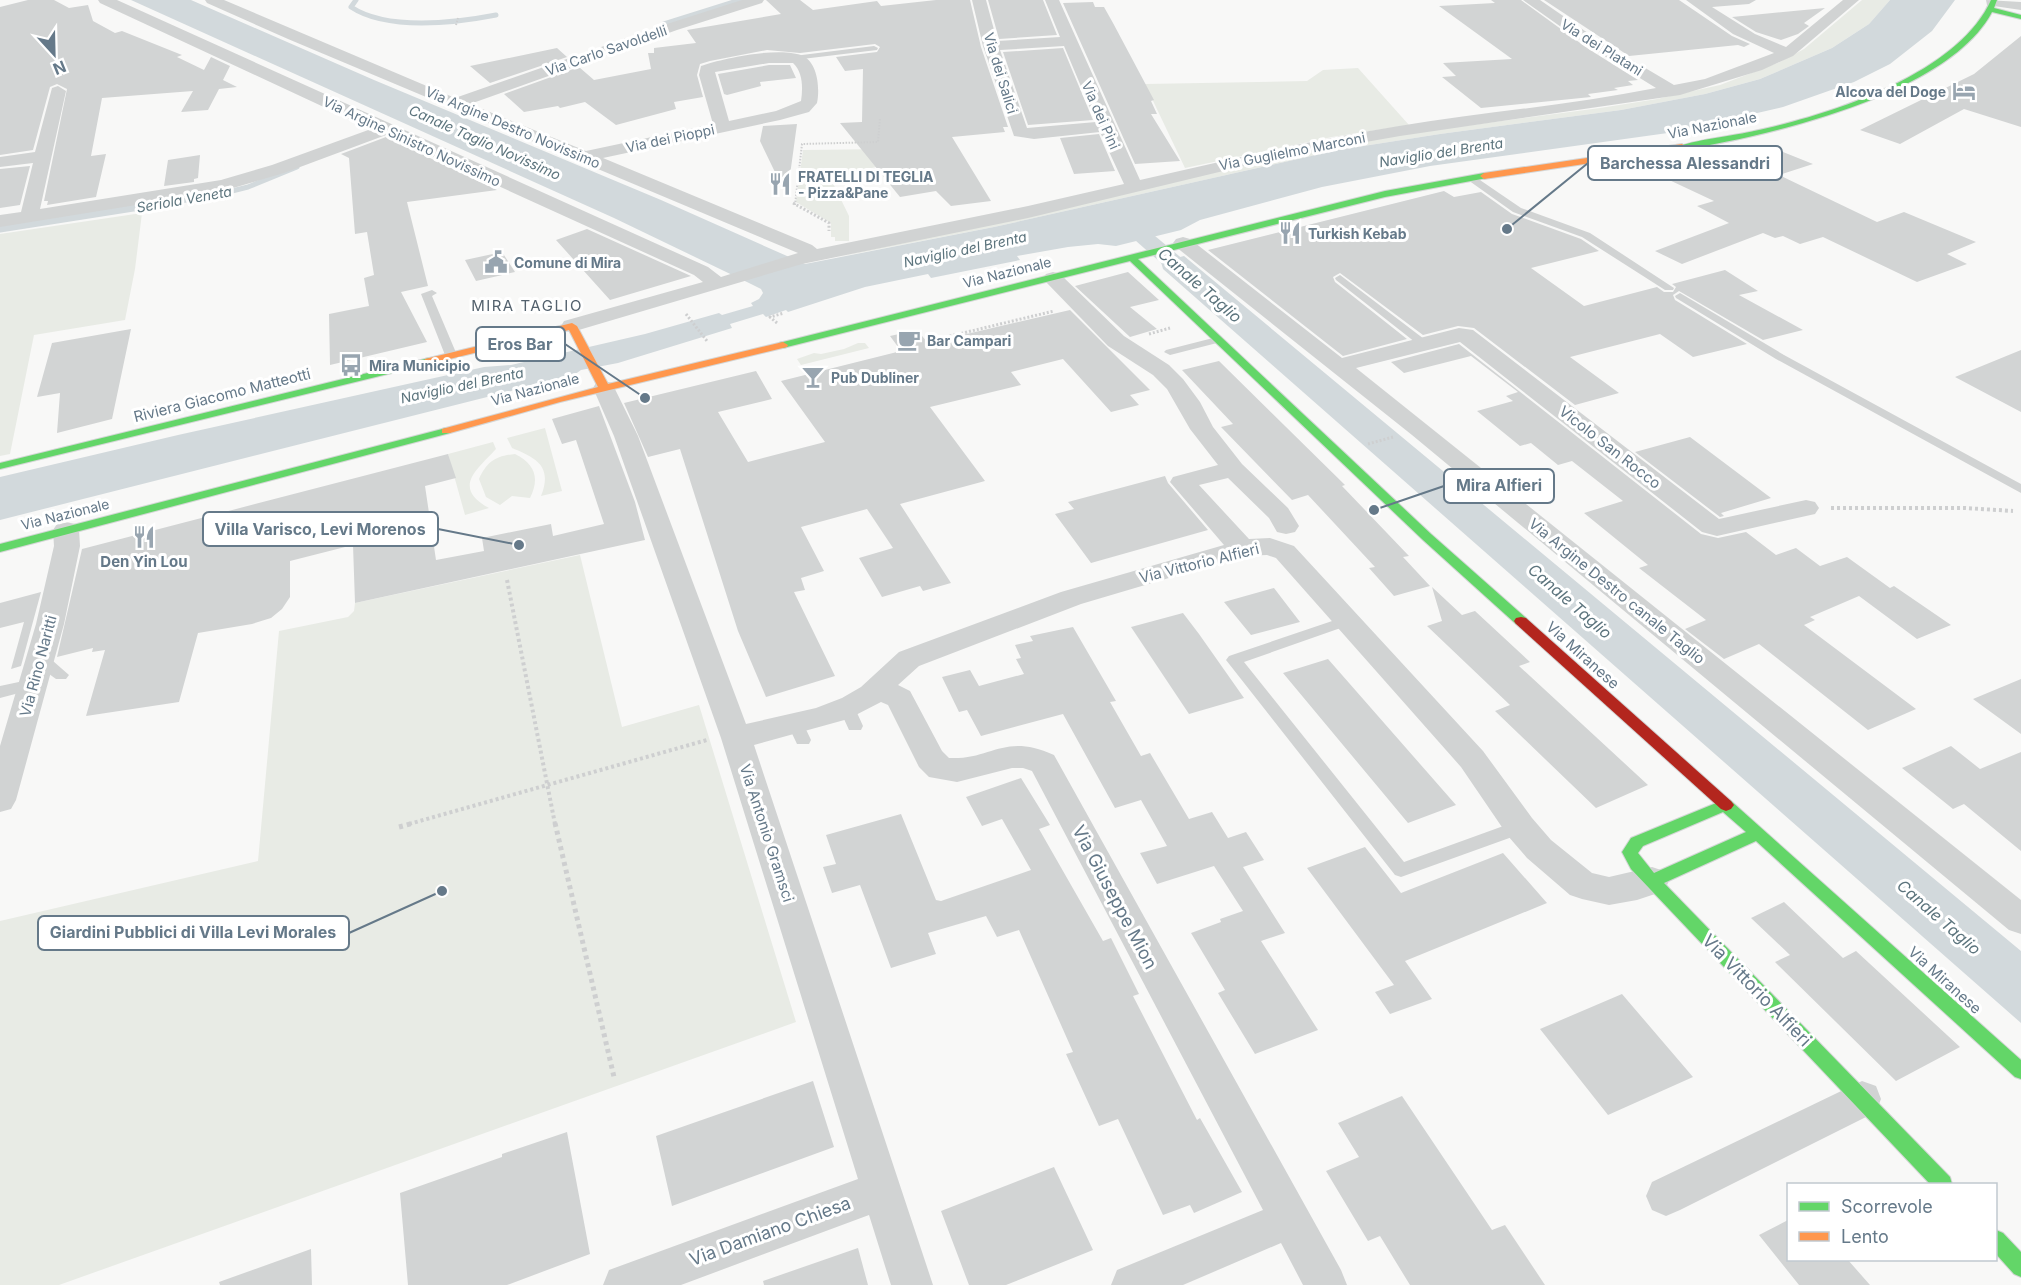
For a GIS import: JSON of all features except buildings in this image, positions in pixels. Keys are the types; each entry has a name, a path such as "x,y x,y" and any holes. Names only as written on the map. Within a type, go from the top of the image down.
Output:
{"main road":[{"name":"Via Nazionale","path":"0,548 373,452 599,378 1053,278 1136,255 1385,194 1471,178 1692,146 1764,132 1825,115 1883,94 1928,69 1974,32 1984,20 1991,4"},
{"name":"Via Miranese","path":"1136,255 1217,340 1427,537 2021,1071"},
{"path":"576,334 599,378"},
{"name":"Riviera Giacomo Matteotti","path":"0,466 451,355 576,334"},
{"name":"Via Vittorio Alfieri","path":"1724,805 1637,843 1630,852 1637,865 1941,1183"},
{"name":"Via Vittorio Alfieri","path":"1652,881 1757,834"},
{"path":"1997,1242 2021,1267"}],"street":[{"name":"Via Argine Sinistro Novissimo","path":"105,0 534,197 728,282"},
{"name":"Via Argine Destro Novissimo","path":"212,0 293,36 805,249 805,257"},
{"name":"Via Carlo Savoldelli","path":"456,103 672,27 757,0"},
{"name":"Via dei Salici","path":"979,0 991,46 1020,132 1034,134 1105,126"},
{"name":"Via dei Pini","path":"1052,0 1105,126 1130,180 1136,186"},
{"name":"Via dei Platani","path":"1531,0 1540,0"},
{"name":"Via dei Platani","path":"1531,0 1593,43 1674,92"},
{"path":"1696,2 1749,0"},
{"name":"Via Guglielmo Marconi","path":"576,334 805,257 963,226 1342,140 1674,92 1734,76 1788,53 1852,0"},
{"path":"1696,2 1740,33 1760,44 1788,53"},
{"path":"1991,4 2018,11"},
{"path":"991,46 1069,41"},
{"name":"Via dei Pioppi","path":"584,157 780,115 809,103 812,88 801,62 794,58 723,64 707,69 722,127"},
{"path":"29,217 58,91"},
{"path":"0,221 144,200 244,180 387,129"},
{"path":"0,162 42,156"},
{"path":"515,204 534,197"},
{"name":"Via Argine Destro canale Taglio","path":"1180,244 1420,430 2021,920"},
{"path":"1053,278 1078,306 1122,345 1160,356 1202,429 1245,474 1279,514 1286,526"},
{"name":"Vicolo San Rocco","path":"1337,366 1459,335 1471,338 1711,526 1718,528 1806,508"},
{"name":"Via Antonio Gramsci","path":"599,378 626,436 723,739 882,1190 912,1285"},
{"path":"1242,548 1182,482 1207,476 1245,474"},
{"name":"Via Rino Naritti","path":"0,800 44,675 67,546 66,530"},
{"name":"Via Vittorio Alfieri","path":"723,739 799,732 851,717 897,666 915,656 1071,598 1242,548 1270,546 1285,552 1472,759 1520,827 1539,849 1582,885 1609,891 1652,881"},
{"name":"Via Giuseppe Mion","path":"878,688 899,698 930,759 940,769 958,770 1018,755 1032,756 1043,764 1326,1285"},
{"path":"1666,1196 1862,1099"},
{"name":"Via Damiano Chiesa","path":"624,1285 882,1190"},
{"path":"1132,1285 1290,1219"}],"lane":[{"name":"Via dei Pioppi","path":"794,58 874,48"},
{"path":"1471,178 1518,210 1586,235 1669,288"},
{"path":"1340,278 1424,344"},
{"path":"432,293 426,294 451,355"},
{"path":"1680,296 1780,357 2021,489"},
{"path":"1160,356 1217,340"},
{"path":"1347,621 1234,660 1401,870 1520,827"},
{"path":"0,692 44,675"}],"path":[{"path":"456,25 458,18"},
{"path":"828,236 829,223 794,204 802,144 878,142 880,117"},
{"path":"934,340 1078,306"},
{"path":"684,312 704,337"},
{"path":"776,323 770,317 784,313"},
{"path":"1358,447 1396,436"},
{"path":"1806,508 1965,508 2013,511"},
{"path":"507,580 546,785 614,1077"},
{"path":"399,827 546,785 723,739"}],"shaded area":[{"path":"1862,0 1890,0 1869,24 1832,48 1760,79 1705,94 1621,110 1338,150 994,227 838,257 1352,141 1600,108 1657,99 1720,85 1780,62 1804,49"},
{"path":"1358,68 1409,125 1332,137 1185,168 1145,84 1307,81 1323,70"},
{"path":"888,149 887,164 831,179 849,216 849,241 835,241 835,237 831,237 831,223 796,202 803,150"},
{"path":"142,213 135,269 125,320 34,335 10,454 0,456 0,234"},
{"path":"858,343 865,343 869,348 801,365 797,359 814,353 821,354 844,349"},
{"path":"545,428 562,491 541,496 545,477 540,464 512,448 507,438"},
{"path":"493,442 496,449 476,471 470,485 472,493 489,508 465,515 448,454"},
{"path":"515,454 527,462 534,472 533,491 530,498 512,496 500,505 486,497 479,479 492,461 502,456"},
{"path":"580,555 622,727 699,705 796,1022 59,1285 0,1285 0,921 258,861 279,631 348,617 354,611 355,603"}],"water":[{"path":"131,0 191,0 374,80 661,200 805,264 994,227 1338,150 1621,110 1705,94 1760,79 1832,48 1869,24 1890,0 1955,0 1932,31 1890,64 1854,82 1783,107 1675,132 1430,166 1322,187 1200,220 1181,230 1116,246 1098,244 1068,247 1017,256 1020,260 931,278 928,274 865,287 788,312 786,310 766,317 763,314 730,324 732,328 618,363 581,370 574,375 0,520 0,477 484,367 511,365 645,334 753,306 751,303 759,299 763,293 761,289 614,218"},
{"path":"1184,256 2021,951 2021,1023 1163,269 1161,262"}],"waterway":[{"path":"356,0 351,7 383,20 422,23 496,15"},
{"name":"Seriola Veneta","path":"664,24 740,0"},
{"name":"Seriola Veneta","path":"155,205 212,196 248,187 297,167"},
{"name":"Seriola Veneta","path":"0,229 165,203"},
{"name":"Canale Taglio","path":"1118,215 1201,286"}],"traffic: fast":[{"path":"1682,147 1758,133 1845,107 1888,90 1927,70 1959,46 1984,20 1994,0"},
{"path":"1988,9 2021,17"},
{"path":"783,345 1385,194 1484,176"},
{"path":"1131,257 1427,537 1521,621"},
{"path":"0,466 429,361"},
{"path":"0,548 446,431"},
{"path":"1724,805 1637,842 1630,852 1637,865 1942,1183"},
{"path":"1726,805 2021,1071"},
{"path":"1652,881 1757,834"},
{"path":"1997,1241 2021,1267"}],"traffic: slow":[{"path":"1484,176 1682,147"},
{"path":"429,361 572,326 604,388"},
{"path":"446,431 557,400 783,345"}],"traffic: jam":[{"path":"1521,621 1726,805"}],"place":[{"name":"Alcova del Doge","path":"1964,91"},
{"name":"FRATELLI DI TEGLIA - Pizza&Pane","path":"780,184"},
{"name":"Barchessa Alessandri","path":"1507,229"},
{"name":"Turkish Kebab","path":"1290,233"},
{"name":"Comune di Mira","path":"496,262"},
{"name":"Bar Campari","path":"909,340"},
{"name":"Mira Municipio","path":"351,365"},
{"name":"Pub Dubliner","path":"813,377"},
{"name":"Eros Bar","path":"645,398"},
{"name":"Mira Alfieri","path":"1374,510"},
{"name":"Den Yin Lou","path":"144,537"},
{"name":"Villa Varisco, Levi Morenos","path":"519,545"},
{"name":"Giardini Pubblici di Villa Levi Morales","path":"442,891"}],"district":[{"name":"MIRA TAGLIO","path":"527,305"}],"water label":[{"name":"Canale Taglio Novissimo","path":"485,142"},
{"name":"Naviglio del Brenta","path":"1441,152"},
{"name":"Naviglio del Brenta","path":"965,249"},
{"name":"Naviglio del Brenta","path":"462,385"}]}
